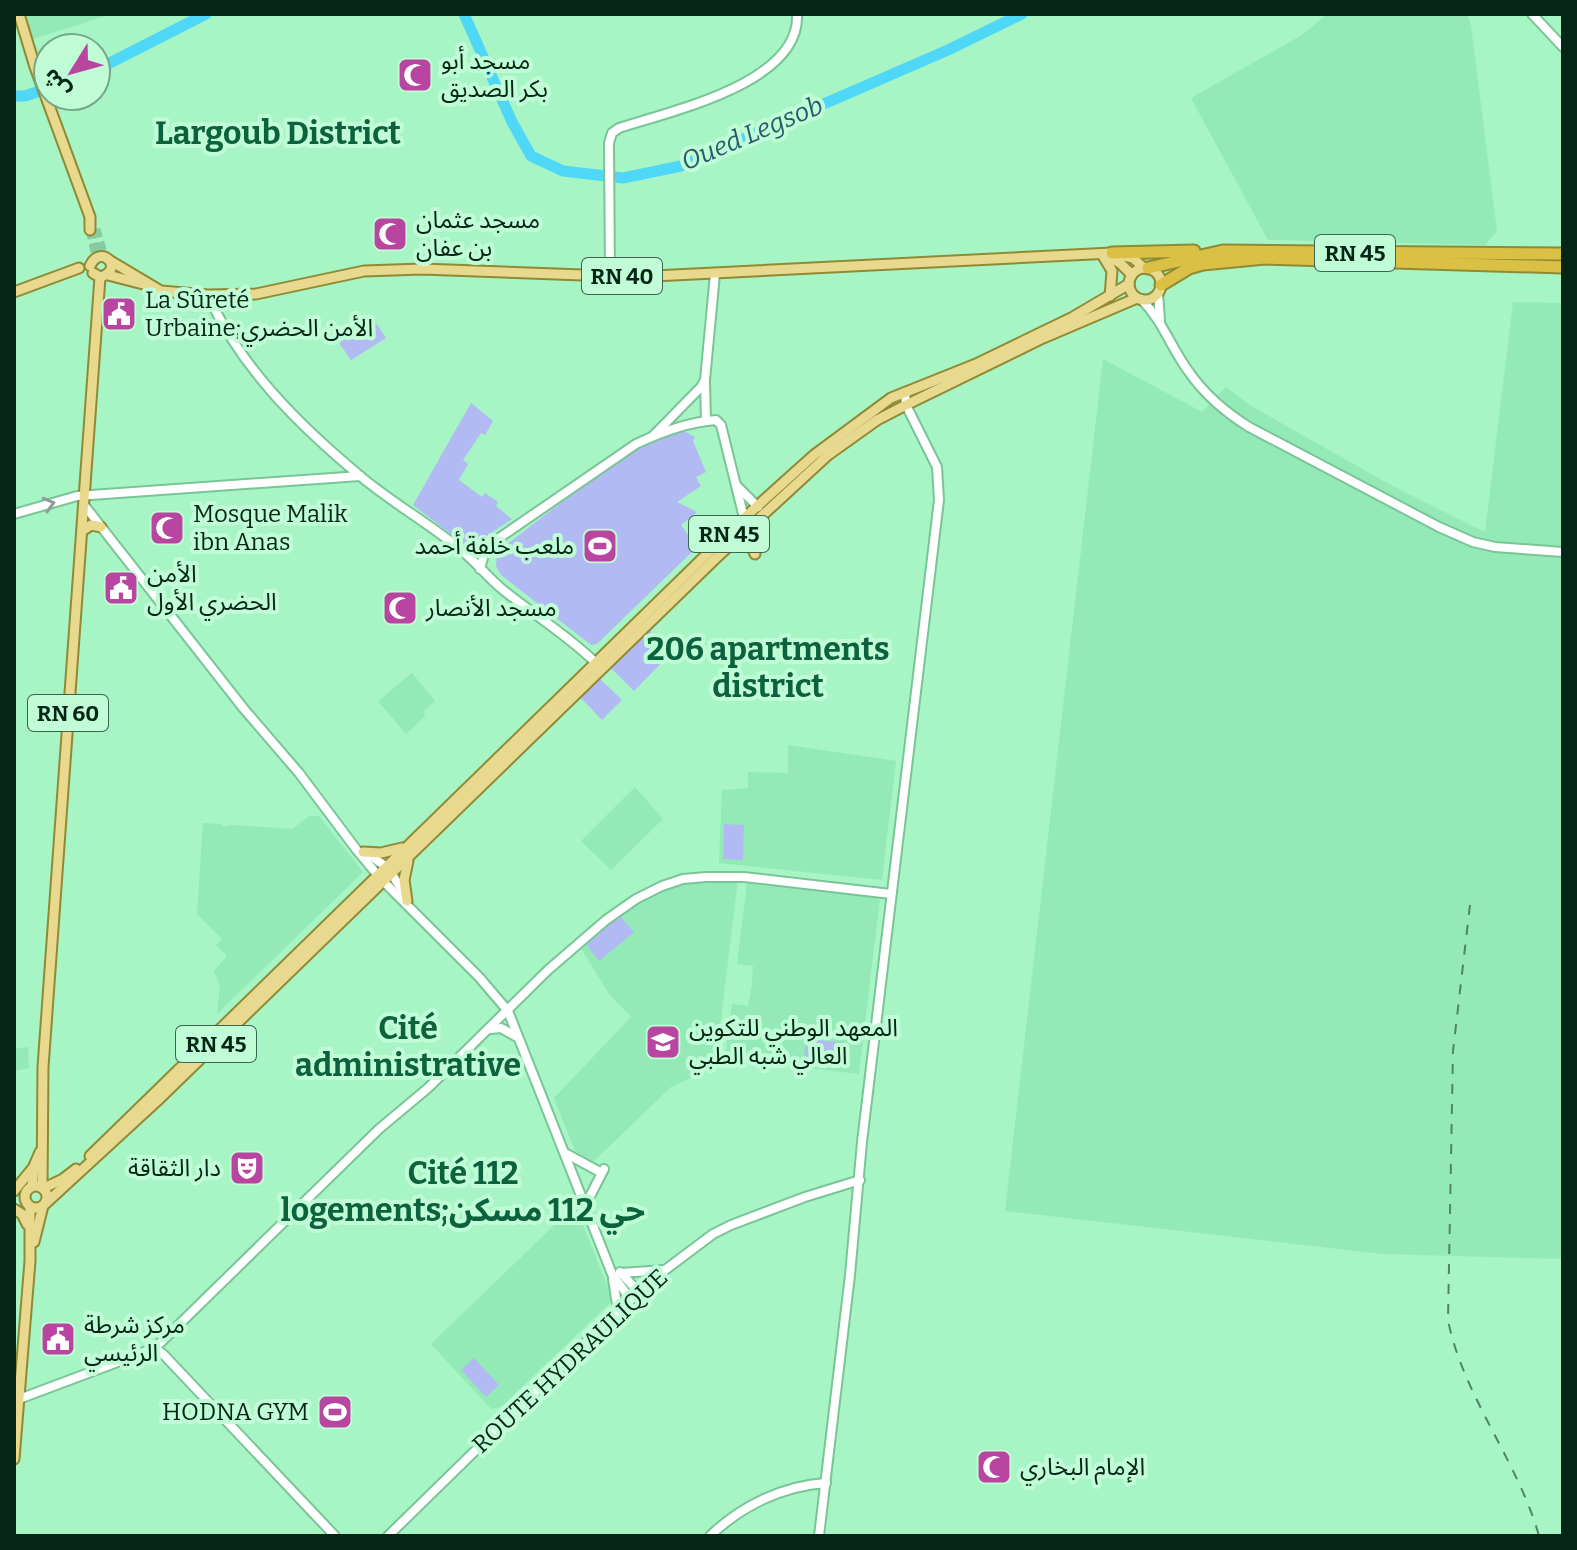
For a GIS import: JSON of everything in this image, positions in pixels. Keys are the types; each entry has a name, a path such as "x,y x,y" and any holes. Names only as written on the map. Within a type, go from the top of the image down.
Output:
{"highway":[{"name":"RN 40","path":"1104,255 1223,251"},
{"name":"RN 45","path":"1146,268 1223,251 1563,257"},
{"name":"RN 45","path":"1159,289 1189,268 1265,258 1563,257"}],"main road":[{"path":"19,14 92,227"},
{"path":"1104,255 1133,258 1156,272 1159,289 1150,299 1139,298 1132,292 1131,279 1114,258 1104,255"},
{"path":"1104,255 1112,271 1110,296"},
{"name":"RN 40","path":"96,265 174,293 208,295 256,294 364,271 422,269 610,276 715,274 875,263 1104,255"},
{"path":"67,274 96,265"},
{"path":"14,292 96,265"},
{"name":"RN 40","path":"96,265 150,286"},
{"name":"RN 60","path":"37,1188 84,500 96,265"},
{"path":"1131,279 1146,268"},
{"name":"RN 45","path":"599,667 743,519 839,435 891,398 976,364 1110,296 1131,279"},
{"name":"RN 45","path":"44,1205 599,667 828,455 877,420 906,405 1054,333 1139,298"},
{"path":"82,531 91,525 101,527"},
{"path":"747,531 755,554"},
{"path":"360,850 408,852 404,880 409,905"},
{"name":"RN 45","path":"14,1192 63,1179 82,1164 282,974"},
{"path":"14,1192 38,1164 57,1175 82,1164"},
{"path":"34,1228 67,1186"},
{"path":"14,1459 34,1228 48,1197 37,1188 25,1198 34,1228"},
{"path":"14,1209 44,1205"},
{"path":"14,1209 34,1228"}],"street":[{"path":"610,276 610,137 619,128 705,99 764,71 792,44 797,29 797,14"},
{"path":"1532,14 1563,47"},
{"path":"706,421 705,380 715,274"},
{"path":"1159,289 1160,321"},
{"path":"208,295 233,342 271,391 360,476 468,556 480,569 582,649 599,667"},
{"path":"1139,298 1160,321 1189,373 1226,412 1249,427 1473,542 1495,547 1563,552"},
{"path":"652,437 705,380"},
{"path":"819,1536 862,1142 930,594 940,489 937,467 906,405 905,392"},
{"path":"468,556 486,547 616,456 652,437 716,420 721,425 747,531"},
{"path":"14,514 84,500 360,476"},
{"path":"735,485 758,507"},
{"path":"84,500 101,527 381,878 479,977 508,1011 585,1207 626,1293 634,1296"},
{"path":"480,569 486,547"},
{"path":"360,850 377,858 390,870 409,905"},
{"path":"19,1399 155,1348 379,1129 486,1032 548,970 606,920 636,899 662,886 695,878 744,877 891,894"},
{"path":"486,1032 497,1027 519,1038"},
{"path":"565,1153 602,1171 585,1207"},
{"name":"ROUTE HYDRAULIQUE","path":"388,1536 618,1311 665,1270 713,1234 731,1225 860,1180"},
{"path":"614,1271 665,1270"},
{"path":"614,1271 618,1311"},
{"path":"155,1348 335,1536"},
{"path":"710,1536 728,1519 761,1500 796,1487 826,1483"}],"shaded area":[{"path":"26,14 112,14 55,32 32,32 32,35"},
{"path":"1327,14 1467,14 1497,231 1485,245 1268,240 1191,98 1302,35"},
{"path":"1513,302 1563,303 1563,1259 1383,1254 1005,1211 1103,359 1202,412 1226,387 1251,406 1389,484 1485,532"},
{"path":"374,320 386,338 351,360 339,343"},
{"path":"471,403 493,421 463,460 468,464 459,480 482,497 485,493 498,502 496,506 512,519 469,548 413,505"},
{"name":"ملعب خلفة أحمد","path":"682,430 695,437 693,441 706,472 696,477 701,486 677,502 697,512 681,525 697,547 597,644 591,645 501,575 496,566 497,552 633,447"},
{"path":"649,630 672,652 634,691 610,667"},
{"path":"412,673 435,701 406,734 378,701"},
{"path":"599,678 622,700 602,720 580,697"},
{"path":"788,745 896,761 882,880 719,863 722,790 748,788 748,772 788,773"},
{"path":"635,787 663,819 611,870 581,841"},
{"path":"309,816 319,816 363,872 217,1014 220,985 214,971 227,956 216,945 222,939 197,914 203,823 221,824 223,827 292,829"},
{"path":"724,824 744,825 743,860 723,859"},
{"name":"المعهد الوطني للتكوين العالي شبه الطبي","path":"738,880 715,1067 671,1087 593,1162 575,1151 554,1098 631,1017 609,994 579,945 646,896 682,883"},
{"path":"747,882 880,898 859,1074 725,1058 732,1004 748,1006 752,984 753,966 737,964"},
{"path":"620,916 634,932 599,961 586,944"},
{"path":"806,1039 846,1043 843,1066 804,1061"},
{"path":"28,1047 29,1068 14,1071 14,1049"},
{"path":"575,1205 611,1295 610,1303 501,1407 491,1409 431,1344"},
{"path":"474,1358 499,1385 486,1397 461,1370"}],"waterway":[{"name":"Oued Legsob","path":"112,62 206,14"},
{"name":"Oued Legsob","path":"464,14 512,122 531,156 563,171 623,178 681,166 948,50 1022,14"},
{"name":"Oued Legsob","path":"14,96 32,94"}],"tunnel":[{"path":"96,229 103,253"},
{"path":"90,230 96,255"}],"railway":[{"path":"1470,905 1453,1051 1448,1320 1466,1375 1518,1481 1539,1536"}],"place":[{"name":"مسجد أبو بكر الصديق","path":"415,75"},
{"name":"مسجد عثمان بن عفان","path":"390,234"},
{"name":"La Sûreté Urbaine;الأمن الحضري","path":"119,314"},
{"name":"Mosque Malik ibn Anas","path":"167,528"},
{"name":"ملعب خلفة أحمد","path":"600,546"},
{"name":"الأمن الحضري الأول","path":"121,588"},
{"name":"مسجد الأنصار","path":"400,608"},
{"name":"المعهد الوطني للتكوين العالي شبه الطبي","path":"663,1042"},
{"name":"دار الثقاقة","path":"247,1168"},
{"name":"مركز شرطة الرئيسي","path":"58,1339"},
{"name":"HODNA GYM","path":"335,1412"},
{"name":"الإمام البخاري","path":"994,1467"}],"district":[{"name":"Largoub District","path":"278,133"},
{"name":"206 apartments district","path":"768,668"},
{"name":"Cité administrative","path":"408,1046"},
{"name":"Cité 112 logements;حي 112 مسكن","path":"463,1192"}]}
